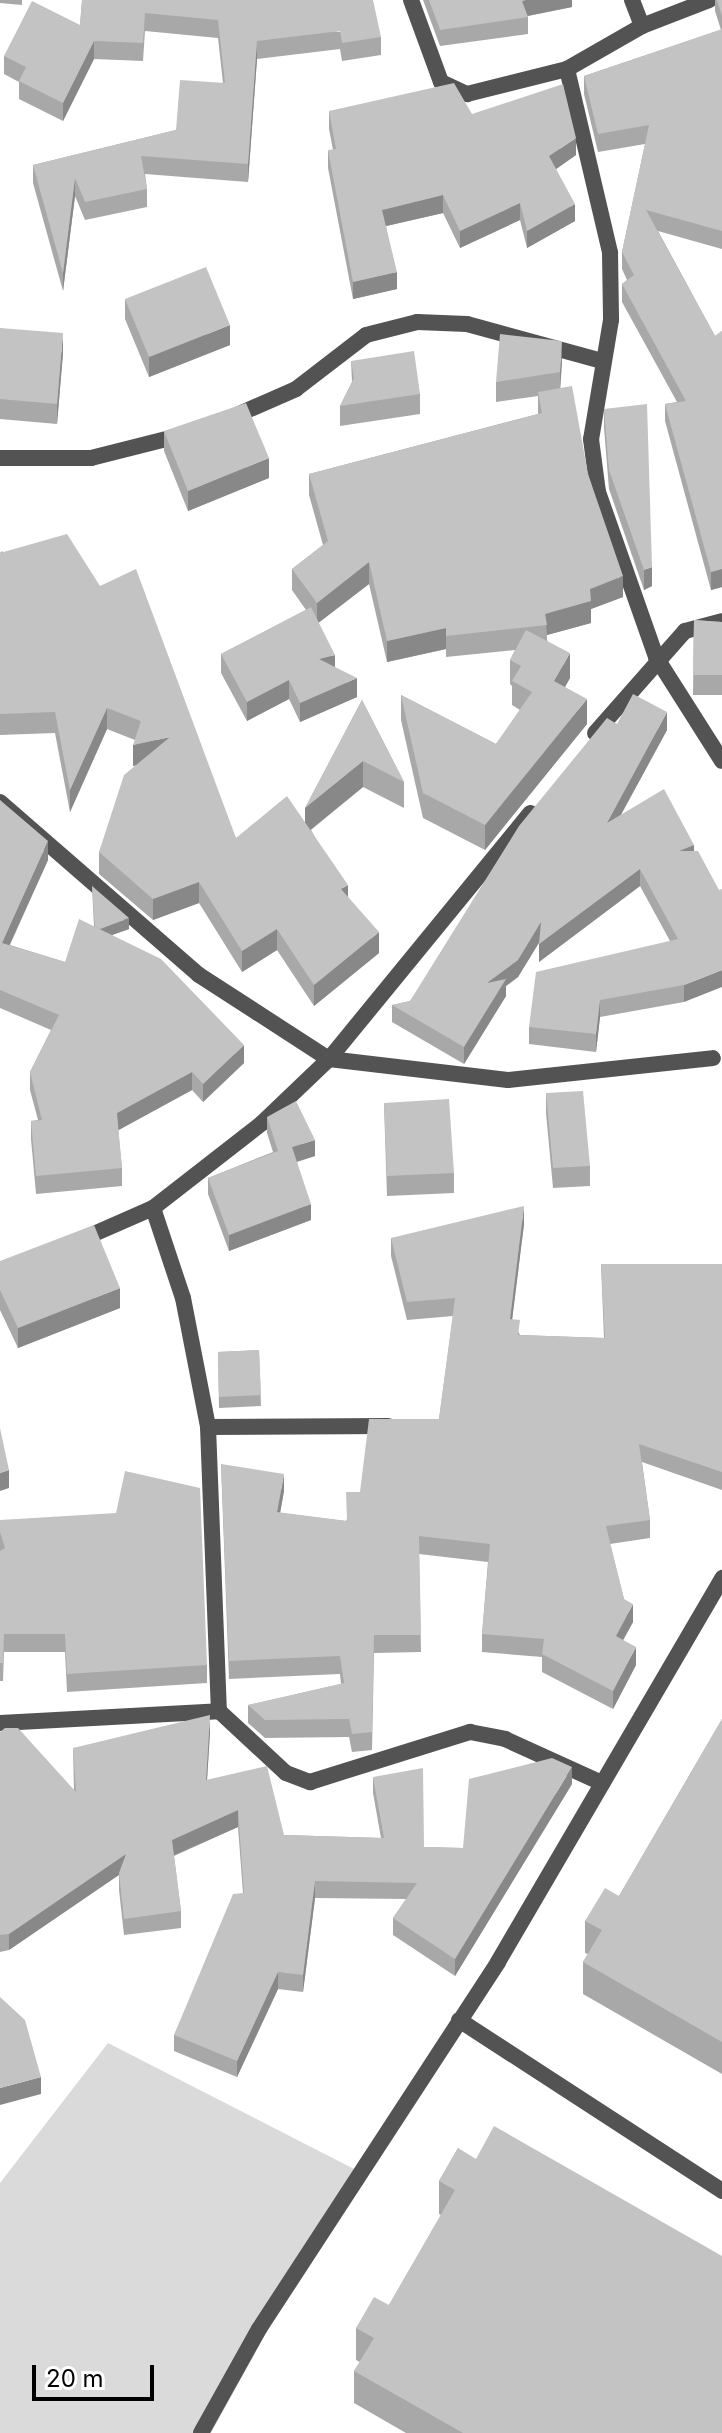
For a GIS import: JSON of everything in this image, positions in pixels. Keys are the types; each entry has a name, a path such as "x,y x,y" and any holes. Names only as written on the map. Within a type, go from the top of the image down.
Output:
{"street":[{"path":"411,0 451,92 479,93 567,69 642,26 709,0"},
{"path":"632,0 642,26"},
{"path":"567,69 610,253 611,320 591,439 598,492 656,657 722,761"},
{"path":"0,458 91,458 208,428 296,389 366,335 417,322 467,324 602,361"},
{"path":"586,744 656,657 685,631 722,621"},
{"path":"61,1247 153,1208 329,1059 546,794"},
{"path":"0,802 199,975 329,1059 508,1080 713,1058"},
{"path":"153,1208 183,1298 208,1427 219,1711 286,1773 310,1782 470,1732 505,1739 602,1783"},
{"path":"208,1427 401,1426"},
{"path":"201,2433 459,2020 722,1578"},
{"path":"0,1723 219,1711"},
{"path":"459,2020 722,2191"}],"shaded area":[{"path":"108,2043 356,2170 211,2433 0,2433 0,2183"}],"building":[{"path":"82,0 373,0 381,37 342,43 340,31 257,41 248,164 141,156 147,189 85,202 75,178 63,273 33,165 176,130 180,80 225,83 218,20 145,13 143,43 94,41 63,103 19,81 26,67 4,56 32,1 80,25"},
{"path":"429,0 526,0 522,1 528,17 440,30"},
{"path":"722,29 722,231 646,210 715,336 722,331 722,569 711,572 665,404 686,401 622,284 634,275 622,252 649,125 598,134 584,76"},
{"path":"454,83 472,114 563,84 576,138 549,156 575,204 527,231 520,203 460,231 443,195 382,210 397,272 353,282 328,150 336,149 329,111"},
{"path":"206,267 230,325 149,357 125,299"},
{"path":"0,328 63,333 57,404 0,399"},
{"path":"500,334 562,341 560,372 496,382"},
{"path":"414,351 420,394 340,406 354,378 351,361"},
{"path":"572,386 588,474 623,576 590,589 591,601 545,614 547,625 446,636 446,628 387,641 369,562 317,603 292,569 328,541 309,474 542,413 538,392"},
{"path":"246,403 269,458 188,491 164,431"},
{"path":"647,404 652,567 644,570 609,470 604,409"},
{"path":"67,534 100,586 136,569 236,838 287,796 348,885 341,889 379,932 314,985 277,929 242,951 199,882 153,899 99,852 124,775 170,737 133,745 141,721 107,708 70,790 55,712 0,714 0,553"},
{"path":"311,607 335,655 319,659 357,678 300,703 289,680 247,702 221,654"},
{"path":"694,620 722,622 722,675 693,675"},
{"path":"526,630 570,653 554,681 587,699 485,825 423,793 401,695 496,744 532,692 512,681 521,666 510,660"},
{"path":"633,694 667,712 607,823 664,789 694,845 679,851 698,851 719,890 722,889 722,970 684,985 600,1000 596,1034 529,1027 536,972 678,939 640,869 539,944 541,922 518,960 487,983 506,979 464,1047 392,1005 410,1001 519,826 607,718 617,724"},
{"path":"362,700 404,782 363,761 305,808"},
{"path":"0,800 48,841 2,943 65,962 79,919 161,959 244,1045 203,1084 192,1072 117,1113 122,1168 36,1176 31,1121 42,1120 30,1072 59,1015 0,990"},
{"path":"92,886 129,918 100,929 95,927"},
{"path":"583,1091 590,1166 553,1168 546,1093"},
{"path":"449,1099 454,1173 387,1176 384,1103"},
{"path":"296,1101 315,1140 292,1147 311,1204 229,1235 208,1178 278,1151 267,1117"},
{"path":"524,1206 510,1319 520,1320 518,1335 605,1338 601,1264 722,1264 722,1472 639,1444 650,1520 606,1526 624,1599 633,1604 616,1636 636,1647 613,1691 542,1654 544,1639 482,1634 490,1544 419,1536 421,1635 374,1635 372,1732 352,1734 349,1719 265,1720 248,1705 344,1683 340,1656 229,1661 221,1464 284,1474 277,1512 347,1521 346,1492 360,1492 369,1419 439,1419 455,1298 407,1302 391,1238"},
{"path":"94,1225 120,1288 18,1328 0,1290 0,1261"},
{"path":"259,1350 261,1395 219,1397 218,1352"},
{"path":"0,1428 9,1470 0,1473"},
{"path":"125,1471 200,1488 207,1665 67,1674 65,1634 4,1634 3,1663 0,1663 0,1551 5,1548 0,1520 116,1513"},
{"path":"210,1715 206,1780 267,1766 284,1835 384,1838 373,1777 423,1768 424,1847 463,1848 469,1779 552,1758 572,1767 455,1959 393,1918 417,1883 315,1881 303,1975 278,1972 237,2061 174,2035 233,1894 244,1893 238,1810 172,1840 181,1911 124,1919 119,1873 126,1854 9,1934 0,1935 0,1732 5,1728 18,1728 76,1792 73,1748"},
{"path":"722,1719 722,2042 583,1962 602,1930 585,1921 605,1888 619,1896"},
{"path":"0,1997 25,2020 41,2077 0,2088"},
{"path":"494,2126 722,2256 722,2433 463,2433 354,2371 374,2338 356,2328 374,2297 389,2305 455,2190 439,2181 458,2148 476,2159"}]}
